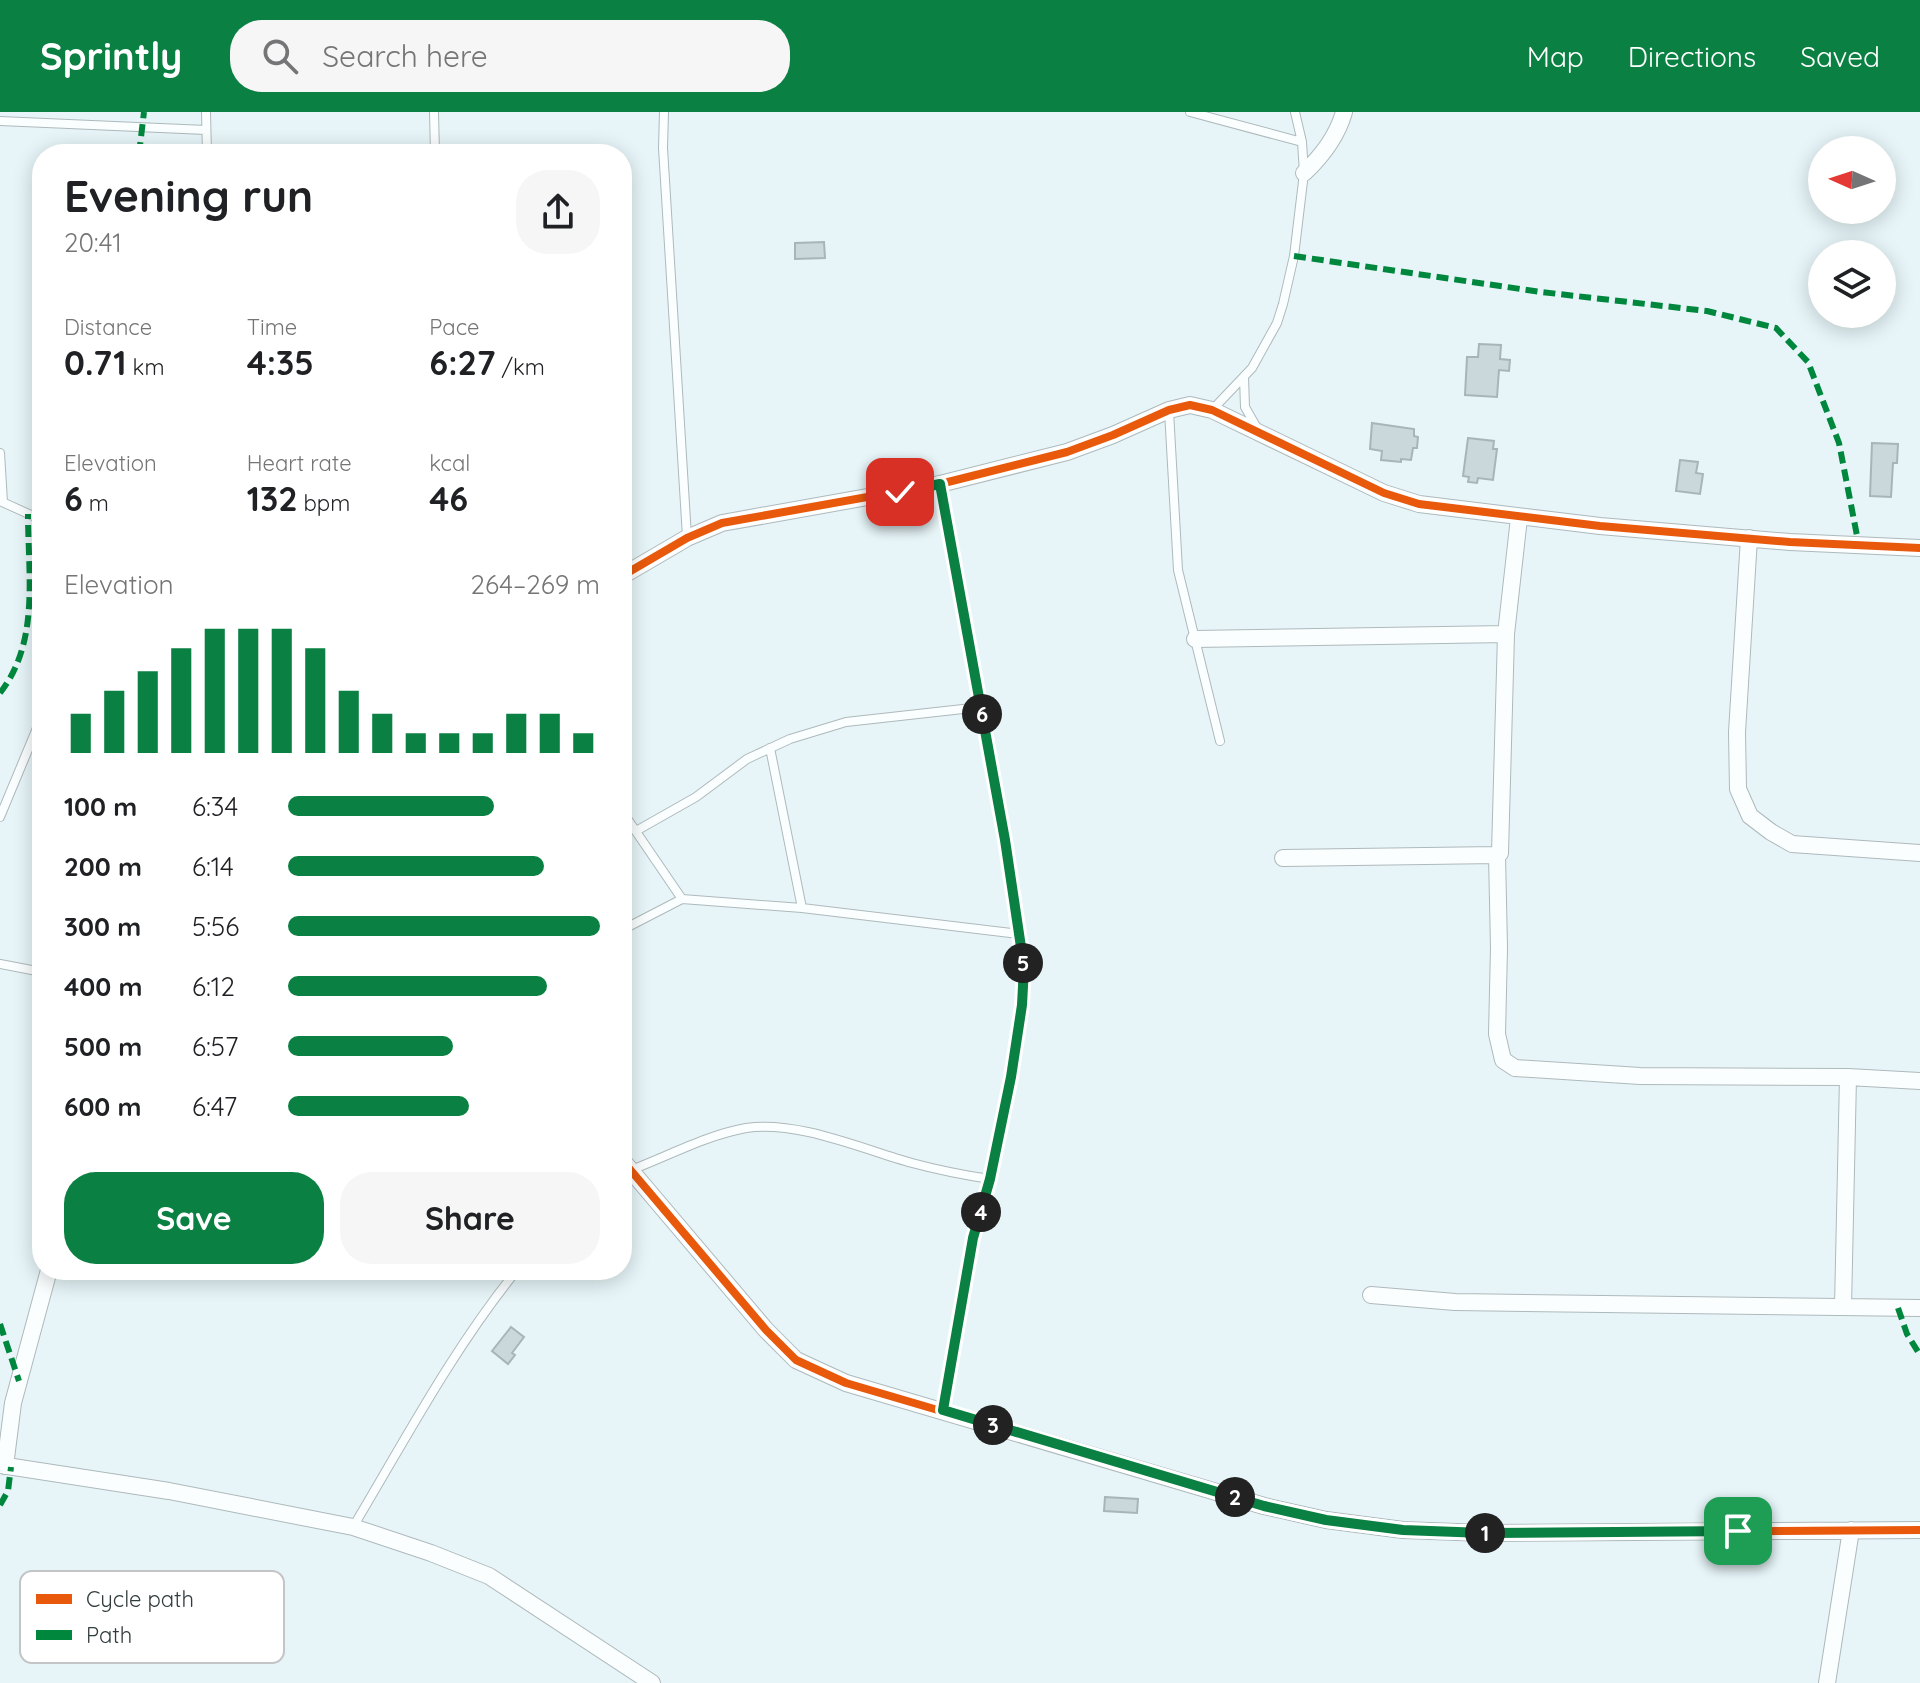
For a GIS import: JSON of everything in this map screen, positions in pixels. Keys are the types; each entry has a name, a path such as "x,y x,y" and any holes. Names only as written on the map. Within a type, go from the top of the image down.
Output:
{"street":[{"path":"1304,173 1321,157 1333,139 1344,112"},
{"path":"632,570 687,538 722,523 940,484 1067,452 1169,410 1190,405 1212,410 1384,493 1419,504 1519,518 1749,538 1920,548"},
{"path":"1519,518 1506,634 1502,846 1497,855 1497,1034 1503,1060 1515,1068 1640,1076 1848,1077 1920,1081"},
{"path":"1749,538 1737,732 1738,789 1750,816 1792,844 1920,853"},
{"path":"1195,639 1506,634"},
{"path":"1283,858 1497,855"},
{"path":"1843,1307 1848,1077"},
{"path":"632,1172 757,1319 796,1360 846,1383 1264,1506 1326,1520 1403,1530 1484,1533 1920,1530"},
{"path":"46,1280 13,1403 2,1466 169,1491 353,1527 431,1553 489,1576 652,1683"},
{"path":"1371,1295 1455,1302 1920,1308"},
{"path":"1827,1683 1851,1530"}],"lane":[{"path":"206,112 207,144"},
{"path":"434,112 435,144"},
{"path":"664,112 663,148 687,538"},
{"path":"1190,112 1302,142"},
{"path":"1212,410 1265,348 1283,304 1294,256 1304,173 1302,142 1295,112"},
{"path":"0,121 206,130"},
{"path":"1244,376 1245,407 1259,432"},
{"path":"1169,410 1178,570 1220,741"},
{"path":"0,453 1,502 32,516"},
{"path":"940,484 1024,967 1022,1005 1011,1077 990,1179 973,1238 943,1410"},
{"path":"636,831 696,797 747,759 790,739 846,722 981,707"},
{"path":"0,817 32,740"},
{"path":"770,748 802,908"},
{"path":"632,825 682,899"},
{"path":"632,925 682,899 802,908 1019,934"},
{"path":"0,964 32,970"},
{"path":"632,1163 723,1135 770,1126 800,1131 948,1172 990,1179"},
{"path":"353,1527 439,1382 509,1280"}],"building":[{"path":"824,242 825,258 795,259 795,243"},
{"path":"1479,344 1501,345 1500,359 1510,360 1509,371 1499,370 1497,397 1465,395 1467,357 1478,357"},
{"path":"1372,423 1414,429 1414,436 1418,437 1417,448 1413,448 1411,460 1381,460 1382,451 1370,449"},
{"path":"1468,438 1494,441 1493,449 1497,449 1493,480 1478,478 1477,483 1468,482 1469,477 1463,476"},
{"path":"1872,443 1898,444 1897,463 1893,463 1891,497 1870,496"},
{"path":"1680,460 1698,462 1696,473 1703,474 1700,494 1676,491"},
{"path":"511,1327 524,1337 508,1364 492,1351"},
{"path":"1105,1497 1138,1499 1137,1513 1104,1511"}],"marked path":[{"path":"140,144 144,112"},
{"path":"1294,256 1541,292 1707,311 1776,328 1808,362 1839,443 1859,546"},
{"path":"0,693 13,673 26,630 30,584 28,514"},
{"path":"1898,1308 1907,1334 1920,1355"},
{"path":"0,1324 19,1381"},
{"path":"0,1505 8,1491 11,1467"}],"cycle path":[{"path":"632,570 687,538 722,523 940,484 1067,452 1169,410 1190,405 1212,410 1384,493 1419,504 1600,526 1790,542 1920,548"},
{"path":"632,1172 766,1330 796,1360 846,1383 1264,1506 1326,1520 1403,1530 1484,1533 1920,1530"}],"route":[{"path":"900,492 940,484 1005,840 1024,967 1022,1005 1011,1077 990,1179 973,1238 943,1410 1264,1506 1326,1520 1403,1530 1484,1533 1738,1531"}]}
